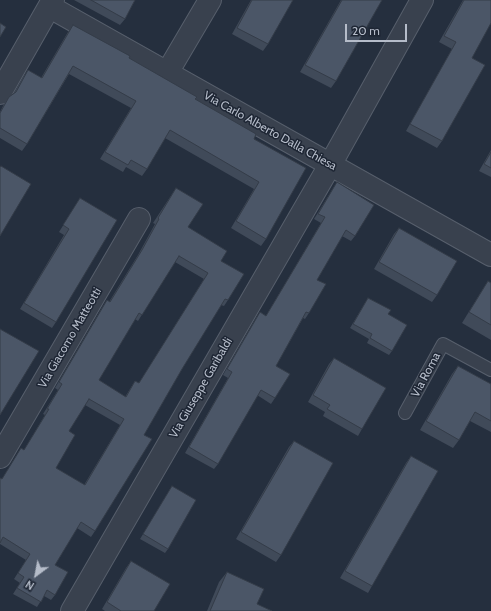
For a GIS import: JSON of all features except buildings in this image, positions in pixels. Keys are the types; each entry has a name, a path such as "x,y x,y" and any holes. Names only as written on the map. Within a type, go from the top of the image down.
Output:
{"street":[{"path":"167,73 210,0"},
{"name":"Via Giuseppe Garibaldi","path":"72,611 330,165 422,0"},
{"path":"0,93 52,3"},
{"name":"Via Carlo Alberto Dalla Chiesa","path":"52,3 167,73 491,255"},
{"name":"Via Giacomo Matteotti","path":"0,456 139,219"}],"lane":[{"name":"Via Roma","path":"405,413 443,344 491,370"}]}
